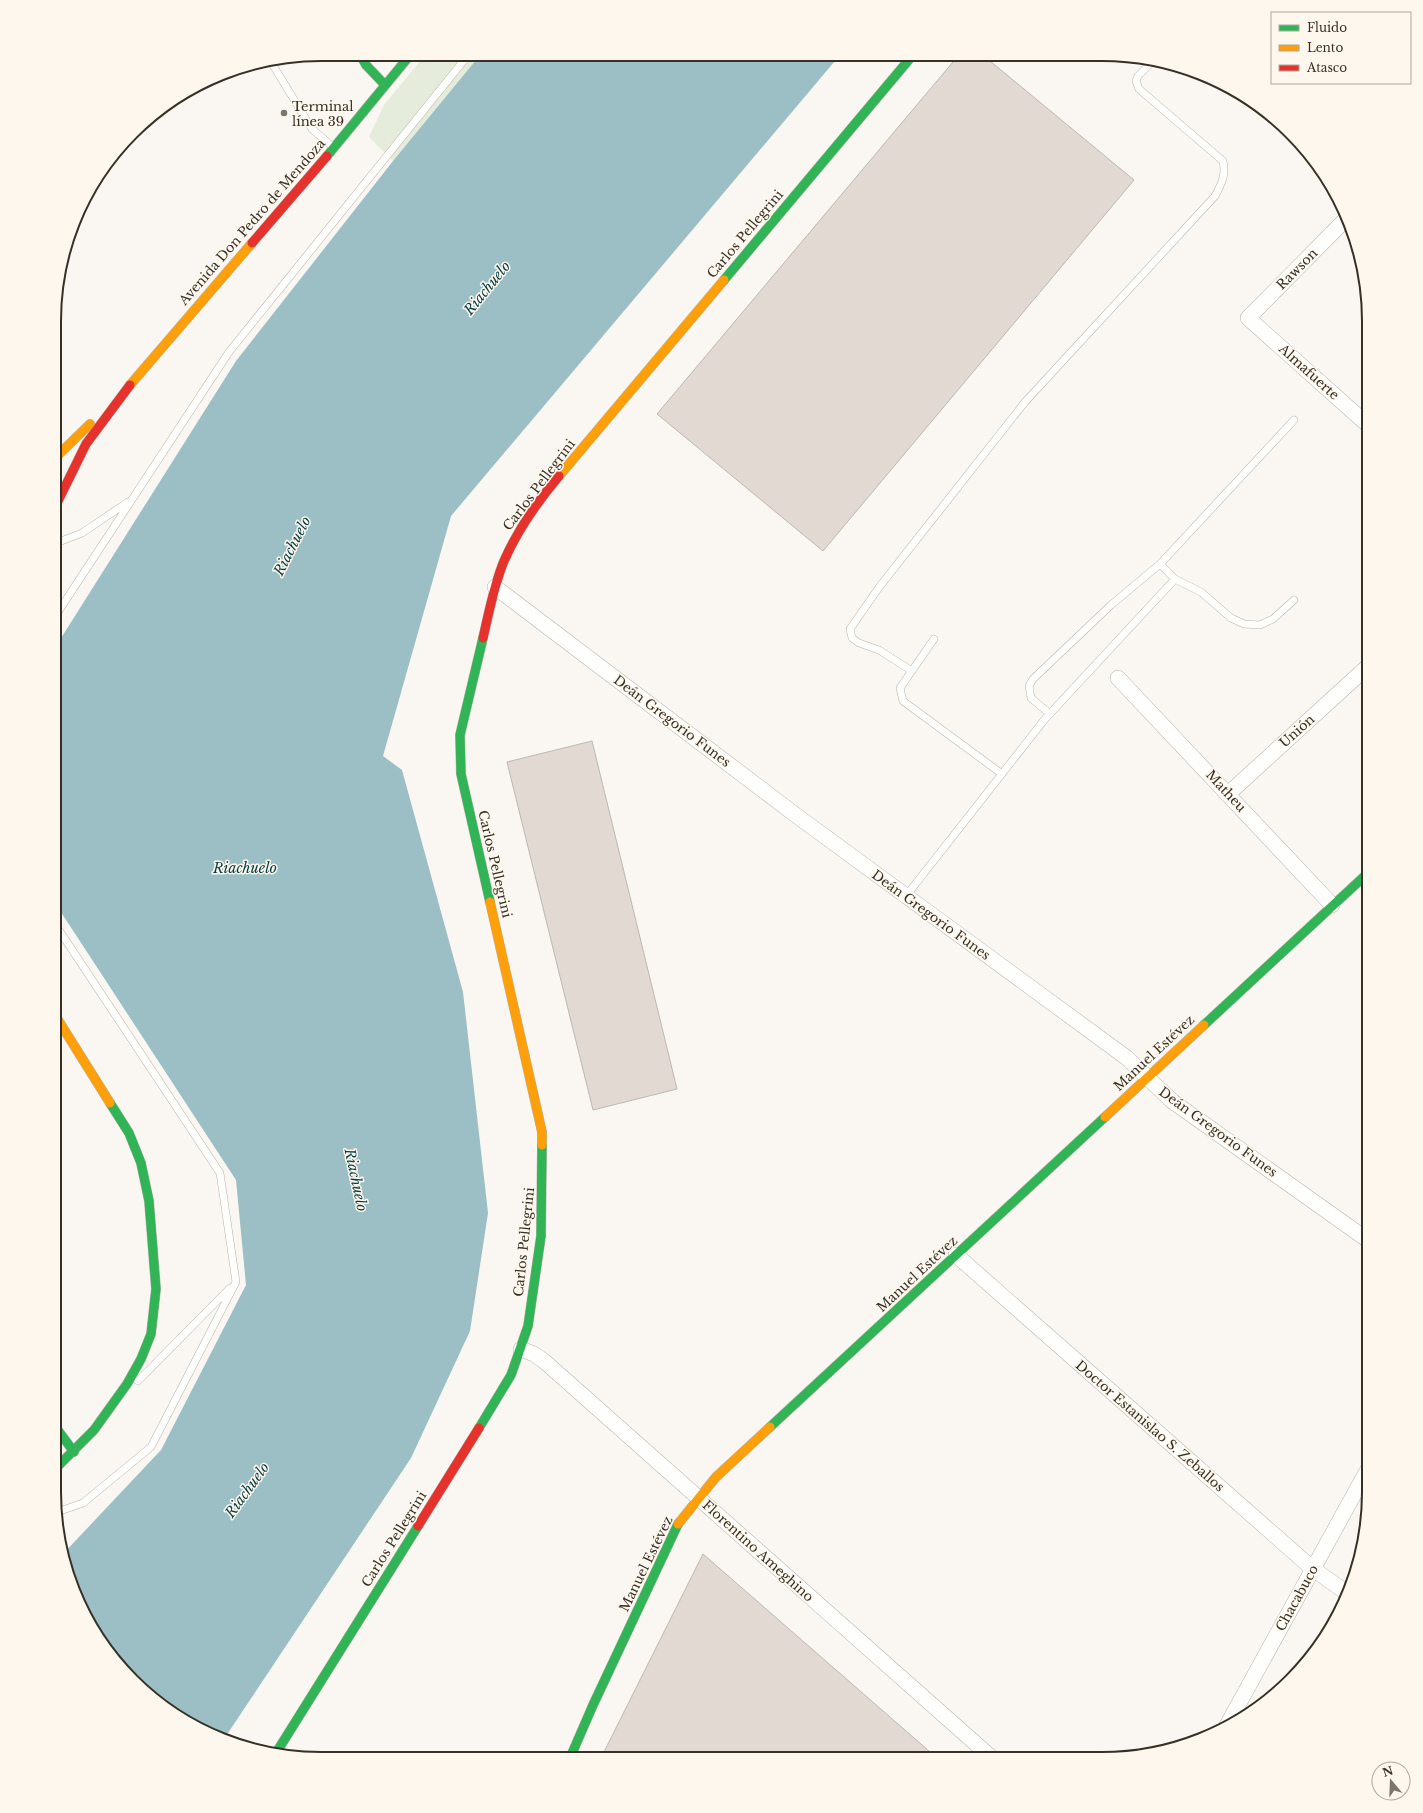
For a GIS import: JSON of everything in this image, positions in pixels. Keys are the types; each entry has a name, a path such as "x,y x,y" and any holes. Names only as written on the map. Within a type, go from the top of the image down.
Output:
{"main road":[{"path":"364,61 385,85"},
{"name":"Avenida Don Pedro de Mendoza","path":"61,495 86,444 128,387 334,148 405,61"},
{"name":"Carlos Pellegrini","path":"279,1749 499,1397 511,1374 528,1326 540,1236 543,1178 542,1132 461,774 459,752 460,735 494,586 516,535 554,482 908,61"},
{"name":"Avenida Don Pedro de Mendoza","path":"61,452 128,387"},
{"name":"Manuel Estévez","path":"573,1752 676,1527 716,1477 1362,878"},
{"path":"61,1025 129,1134 141,1163 149,1201 156,1289 151,1334 141,1358 112,1407 74,1452 61,1464"},
{"path":"61,1434 74,1452"}],"street":[{"name":"Rawson","path":"1248,318 1342,223"},
{"name":"Almafuerte","path":"1248,318 1362,420"},
{"name":"Deán Gregorio Funes","path":"494,586 797,816 1127,1058 1172,1101 1362,1236"},
{"name":"Unión","path":"1228,794 1362,672"},
{"name":"Matheu","path":"1118,678 1332,905"},
{"name":"Doctor Estanislao S. Zeballos","path":"956,1256 1313,1569 1342,1590"},
{"name":"Florentino Ameghino","path":"521,1349 534,1354 544,1361 698,1498 996,1752"},
{"name":"Chacabuco","path":"1231,1717 1362,1480"}],"lane":[{"path":"61,607 229,352 463,61"},
{"path":"273,65 312,129 334,148"},
{"path":"912,671 879,650 859,643 852,638 850,629 880,586 1025,402 1216,196 1224,180 1225,170 1223,161 1139,89 1136,81 1138,76 1149,65"},
{"path":"1050,714 1031,698 1029,686 1033,679 1111,605 1160,564 1294,420"},
{"path":"61,541 82,533 131,500"},
{"path":"1160,564 1175,579 1200,592 1231,618 1244,624 1260,625 1273,619 1294,600"},
{"path":"906,896 1050,714 1175,579"},
{"path":"934,639 900,688 903,701 1002,774"},
{"path":"61,933 220,1173 236,1282 151,1447 83,1503 62,1510"},
{"path":"112,1407 236,1282"}],"green space":[{"path":"420,61 476,61 393,161 369,137 384,105"}],"water":[{"name":"Riachuelo","path":"475,61 835,61 451,516 383,756 402,770 463,992 488,1213 470,1331 411,1458 227,1734 191,1717 163,1698 137,1676 115,1650 96,1622 81,1591 68,1549 161,1450 246,1285 236,1180 61,912 61,638 236,361 393,161"}],"building":[{"path":"954,61 990,61 1134,180 823,551 657,414"},
{"path":"592,741 677,1089 593,1110 507,762"},
{"path":"703,1554 930,1752 604,1752"}],"traffic: fast":[{"path":"364,61 385,85"},
{"path":"327,156 405,61"},
{"path":"724,280 908,61"},
{"path":"483,638 460,735 461,774 490,902"},
{"path":"1204,1025 1362,878"},
{"path":"61,1463 94,1430 127,1384 141,1359 151,1334 156,1289 149,1201 141,1163 129,1133 110,1103"},
{"path":"770,1427 1105,1117"},
{"path":"479,1428 511,1375 528,1326 541,1236 542,1145"},
{"path":"61,1434 74,1452"},
{"path":"573,1752 593,1705 678,1524"},
{"path":"279,1749 418,1526"}],"traffic: slow":[{"path":"130,385 252,243"},
{"path":"559,476 724,280"},
{"path":"61,452 90,424"},
{"path":"490,902 542,1132 542,1145"},
{"path":"61,1025 110,1103"},
{"path":"1105,1117 1204,1025"},
{"path":"678,1524 716,1477 770,1427"}],"traffic: jam":[{"path":"252,243 327,156"},
{"path":"61,495 86,444 130,385"},
{"path":"483,638 497,580 509,550 528,517 559,476"},
{"path":"418,1526 479,1428"}],"place":[{"name":"Terminal línea 39","path":"284,113"}]}
